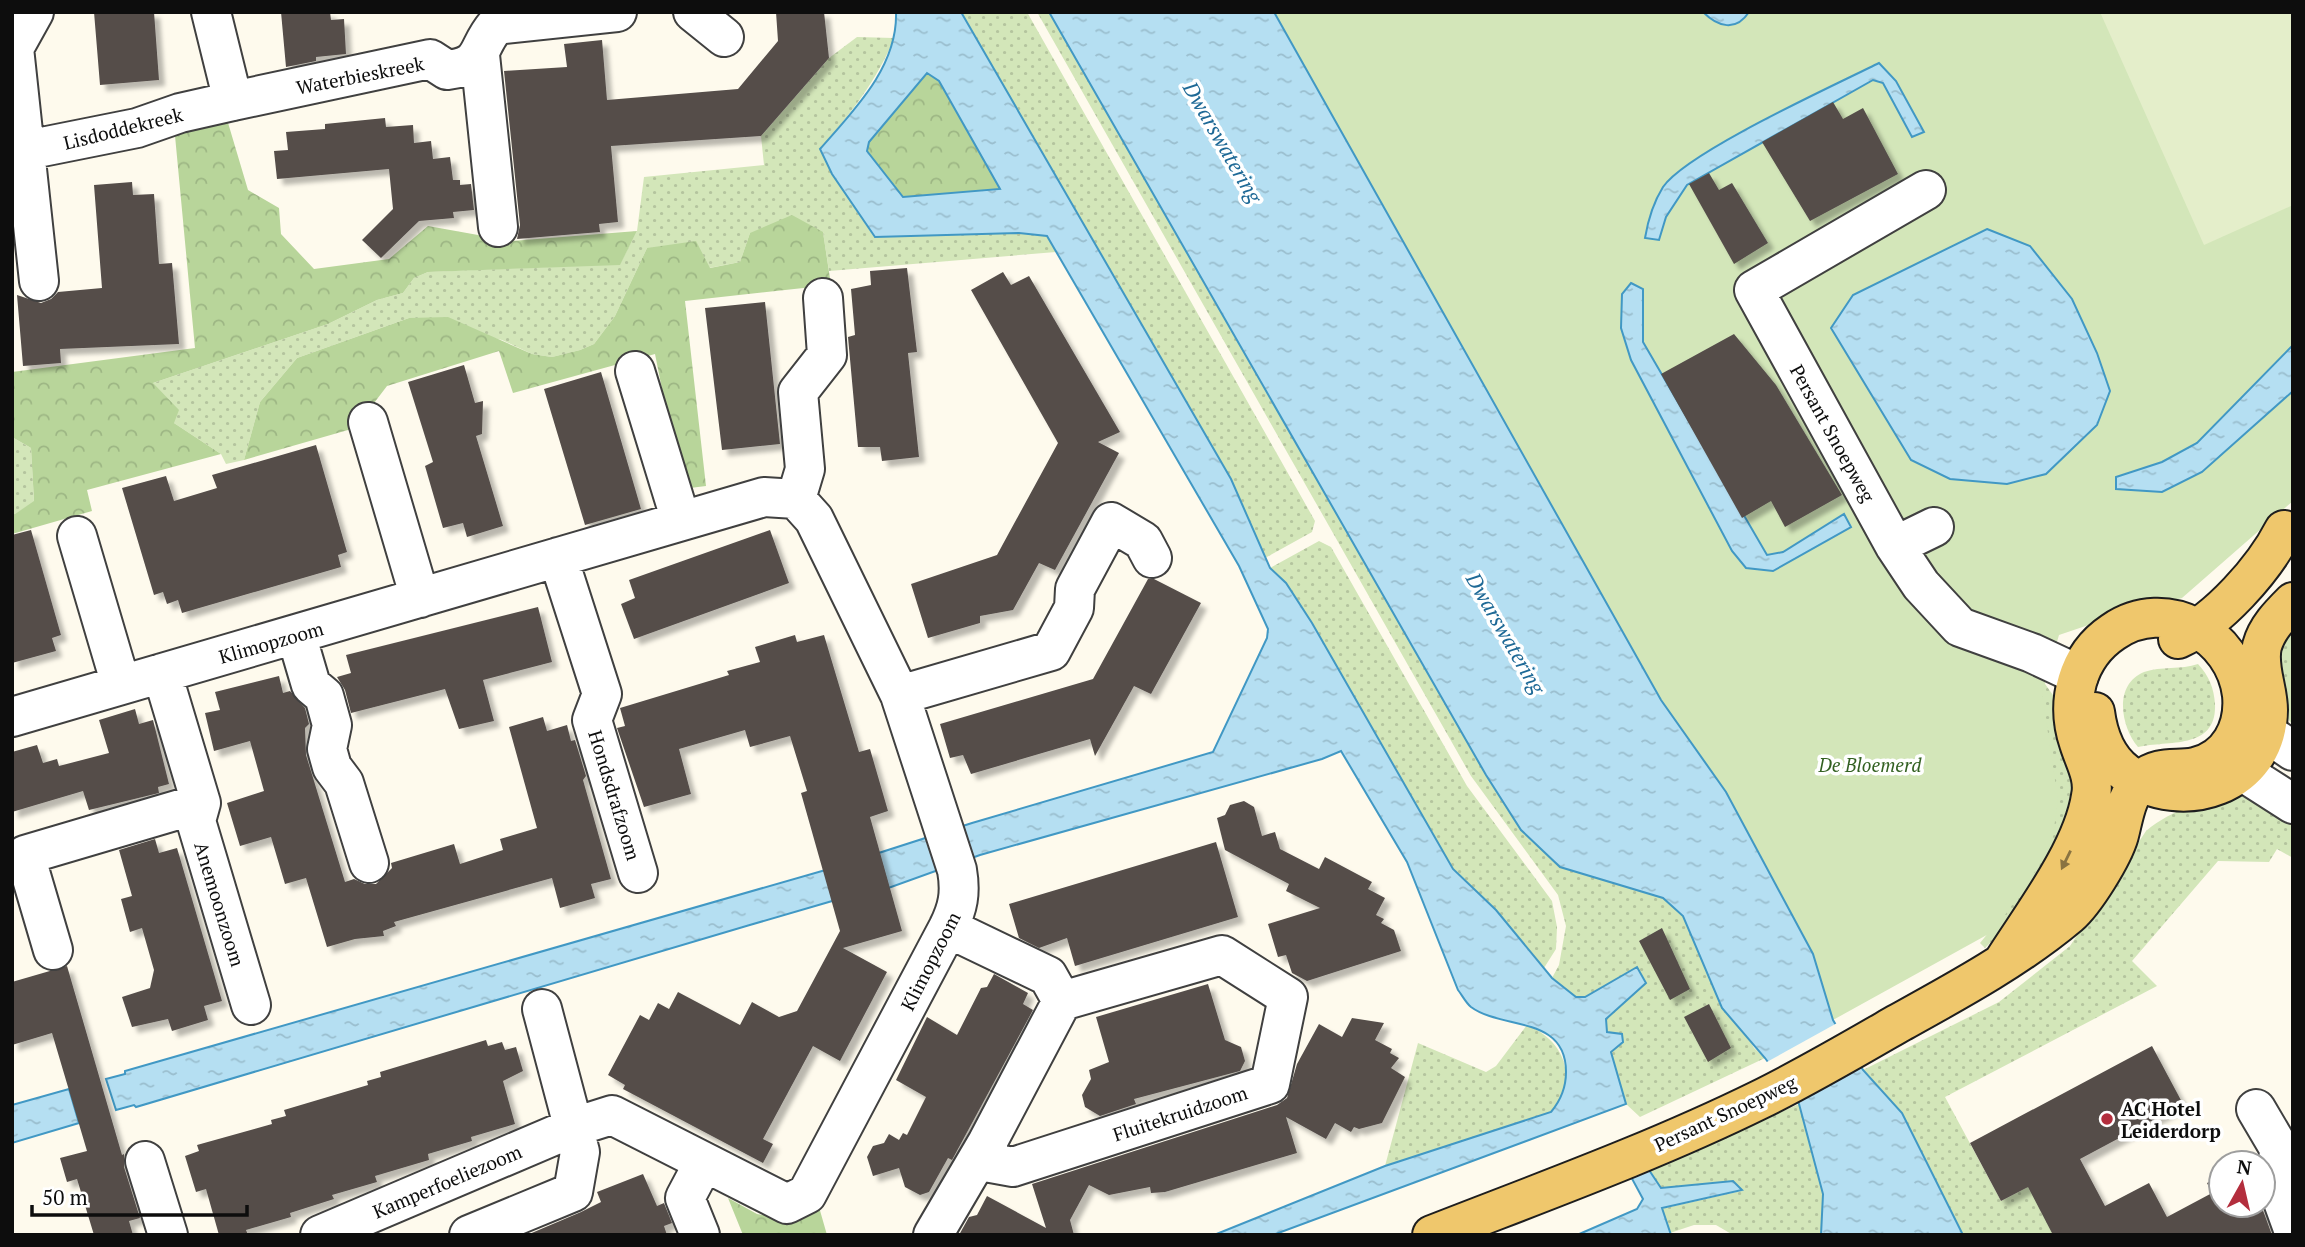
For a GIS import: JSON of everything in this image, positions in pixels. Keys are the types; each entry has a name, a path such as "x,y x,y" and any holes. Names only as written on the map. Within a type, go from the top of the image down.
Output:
{"main road":[{"path":"2266,733 2243,772 2203,790 2181,793 2151,785 2118,765 2107,751 2096,720 2088,682 2105,673 2131,647 2178,640 2189,625 2272,555 2288,526"},
{"path":"2266,733 2241,690 2247,666 2250,622 2293,578"},
{"path":"2247,666 2293,602"},
{"path":"2189,625 2247,666"},
{"name":"Persant Snoepweg","path":"2003,962 2065,863 2091,797 2091,780 2075,726 2074,695 2088,682"},
{"path":"2151,785 2155,772 2195,767 2220,756 2232,743 2266,733"},
{"name":"Persant Snoepweg","path":"1432,1235 1614,1164 1760,1100 2003,962 2070,915 2083,901 2119,836 2120,816 2151,785"}],"street":[{"path":"34,12 14,48 18,153 39,281"},
{"path":"211,12 233,100"},
{"path":"498,227 480,55 483,41 496,25 617,12"},
{"path":"693,12 724,37"},
{"name":"Waterbieskreek","path":"233,100 430,59 447,71 466,68 480,55"},
{"name":"Lisdoddekreek","path":"18,153 136,128 180,113 233,100"},
{"name":"Persant Snoepweg","path":"1926,190 1754,290 1895,546 1921,585 1960,627 2032,653 2088,682"},
{"path":"796,499 805,469 798,392 827,355 823,298"},
{"path":"635,371 681,521"},
{"path":"368,422 420,598"},
{"name":"Klimopzoom","path":"12,717 764,497 796,499 814,519 900,695 957,870 958,908 807,1194 787,1204 703,1164"},
{"path":"900,695 1051,651 1074,608 1075,589 1111,522 1143,541 1152,558"},
{"path":"1895,546 1934,527"},
{"path":"77,536 121,685"},
{"name":"Hondsdrafzoom","path":"558,557 602,694 592,720 638,873"},
{"path":"296,634 311,685 324,696 332,725 327,748 332,767 344,783 369,863"},
{"name":"Anemoonzoom","path":"162,673 201,803 196,821 251,1005"},
{"path":"2243,772 2293,804"},
{"path":"54,950 19,858 201,803"},
{"path":"933,1235 987,1143 1062,1001 1048,976 948,928"},
{"name":"Fluitekruidzoom","path":"987,1143 991,1163 1013,1167 1270,1084 1288,997 1222,955 1062,1001"},
{"path":"469,1235 573,1192 580,1152 542,1009"},
{"path":"2256,1109 2279,1148 2277,1185 2293,1228"},
{"name":"Kamperfoeliezoom","path":"320,1235 574,1127 612,1115 703,1164"},
{"path":"145,1161 167,1235"},
{"path":"700,1235 685,1198 703,1164"}],"green space":[{"path":"961,12 1027,12 1315,521 1312,532 1265,558 1231,479"},
{"path":"1037,12 1049,12 1486,775 1521,829 1560,867 1663,898 1683,916 1754,1048 1765,1058 1640,1117 1626,1104 1611,1052 1623,1042 1607,1032 1606,1018 1646,982 1637,967 1585,997 1576,997 1552,978 1559,965 1566,926 1558,895 1471,776"},
{"name":"De Bloemerd","path":"1273,12 2293,12 2293,345 2197,443 2162,462 2116,477 2117,489 2162,492 2202,472 2293,391 2293,501 2182,598 2127,612 2059,635 2042,693 2058,800 2053,835 2045,857 1994,931 1833,1020 1813,954 1726,792 1661,700"},
{"path":"2100,12 2293,12 2293,205 2204,245"},
{"path":"857,37 894,38 871,83 820,149 832,174 874,237 1019,233 1047,236 1056,252 829,271 823,232 750,233 740,262 709,268 647,248 615,316 594,344 580,350 552,357 532,354 502,340 409,318 297,358 260,402 244,460 226,464 221,454 174,423 153,383 328,324 377,300 403,293 414,278 428,272 620,264 637,231 644,177 764,165 761,136 829,58"},
{"path":"927,72 939,81 1001,189 903,197 867,151 869,142"},
{"path":"226,116 248,190 279,208 281,234 314,269 389,259 428,226 512,241 637,231 620,265 428,272 414,278 403,293 377,300 328,324 153,383 179,410 174,423 221,454 87,490 92,511 12,534 12,516 34,501 31,448 12,437 12,372 195,348 174,125"},
{"path":"792,215 823,232 831,285 685,301 706,486 682,489 655,354 513,393 499,351 387,386 355,428 244,460 260,402 297,358 409,318 448,317 532,354 552,357 580,350 594,344 615,316 647,248 696,241 710,268 740,262 750,233"},
{"path":"12,437 31,448 34,502 12,516"},
{"path":"1319,541 1331,547 1467,786 1552,901 1557,927 1556,949 1544,968 1496,910 1453,869 1312,623 1286,583 1270,568"},
{"path":"2293,619 2293,726 2281,701 2278,673 2279,659"},
{"path":"2198,664 2212,687 2215,704 2214,719 2208,729 2189,740 2138,747 2124,718 2124,696 2128,686 2144,672"},
{"path":"2043,681 2055,698 2075,773 2069,826 1998,935 1985,948 1980,943 2006,911 2027,715"},
{"path":"2239,796 2266,798 2293,814 2293,858 2277,849 2269,862 2218,861 2132,961 2157,986 1945,1097 2001,1201 2037,1182 2053,1235 1963,1235 1902,1113 1863,1070 1999,1002 2070,946 2146,831 2167,817 2190,807"},
{"path":"1527,1025 1551,1041 1564,1062 1564,1086 1560,1099 1551,1112 1385,1166 1418,1043 1486,1072 1496,1066"},
{"path":"1799,1104 1823,1194 1821,1235 1733,1235 1716,1225 1694,1225 1670,1233 1661,1209 1741,1191 1733,1181 1661,1188 1649,1170"},
{"path":"728,1198 757,1214 794,1220 817,1200 827,1235 743,1235"}],"water":[{"path":"896,12 961,12 1231,479 1270,568 1286,583 1312,623 1453,869 1496,910 1552,978 1576,997 1585,997 1637,967 1646,983 1606,1019 1607,1032 1622,1034 1623,1042 1611,1052 1626,1104 1273,1235 1214,1235 1385,1166 1551,1112 1564,1089 1566,1072 1563,1054 1556,1041 1544,1032 1484,1014 1469,1005 1458,990 1407,862 1341,751 1322,759 980,855 869,895 857,860 1213,752 1267,638 1268,629 1239,566 1047,236 1019,233 875,237 832,174 820,149 871,87 890,51","holes":["927,73 939,81 1000,189 903,197 867,151 869,142"]},
{"name":"Dwarswatering","path":"1049,12 1274,12 1661,700 1726,792 1813,954 1833,1020 1863,1070 1902,1113 1963,1235 1821,1235 1823,1194 1799,1104 1765,1058 1722,1008 1683,916 1663,898 1560,867 1521,830 1486,775"},
{"path":"1703,12 1749,12 1738,23 1727,25 1715,21"},
{"path":"1879,63 1896,81 1924,132 1912,137 1883,83 1873,80 1687,185 1666,217 1659,240 1645,238 1656,199 1677,173 1730,138"},
{"path":"1987,229 2030,246 2072,299 2097,353 2110,391 2097,425 2046,474 2007,484 1950,479 1911,460 1831,328 1853,295"},
{"path":"1631,283 1643,289 1643,342 1767,555 1783,552 1844,514 1851,527 1773,571 1746,568 1732,551 1631,360 1621,328 1622,294"},
{"path":"2293,345 2293,391 2202,472 2162,492 2116,489 2116,477 2162,462 2197,443"},
{"path":"829,869 839,899 136,1107 134,1105 116,1110 106,1079 125,1074 125,1071"},
{"path":"69,1089 79,1123 12,1143 12,1105"},
{"path":"1649,1170 1661,1188 1733,1181 1742,1190 1662,1208 1671,1235 1577,1235 1637,1209 1643,1199 1630,1175"}],"pier":[{"path":"1839,1022 1864,1065 1794,1103 1765,1063"}],"building":[{"path":"94,12 154,12 159,80 100,85"},
{"path":"281,12 330,12 331,20 344,19 346,54 316,57 316,61 286,67"},
{"path":"776,12 824,12 829,58 761,136 611,146 618,222 599,224 600,232 517,239 520,225 504,71 567,67 564,44 602,40 607,100 738,89 778,41"},
{"path":"1833,102 1843,119 1863,108 1898,174 1810,221 1762,142"},
{"path":"385,118 386,127 413,125 414,143 431,141 433,159 450,157 453,180 460,180 460,185 471,184 474,210 453,212 454,218 419,221 381,258 362,240 393,209 389,169 277,179 274,151 288,150 286,132 325,129 325,124"},
{"path":"1709,173 1719,190 1732,183 1768,243 1734,264 1689,184"},
{"path":"132,182 133,195 154,194 159,264 172,263 179,344 60,349 61,363 23,366 17,295 41,303 58,292 102,288 94,185"},
{"path":"907,268 917,352 908,353 919,457 882,461 880,447 858,447 848,337 855,335 851,289 871,285 870,271"},
{"path":"1003,272 1011,285 1029,276 1120,432 1098,442 1119,453 1055,570 1039,563 1013,610 980,616 980,623 928,638 911,584 997,555 1058,443 971,290"},
{"path":"765,302 780,444 722,450 705,308"},
{"path":"1734,334 1776,385 1842,495 1785,527 1771,501 1742,518 1661,374"},
{"path":"464,365 475,403 483,401 482,434 476,436 503,526 467,537 463,523 443,528 425,466 433,462 408,382"},
{"path":"601,372 641,509 585,525 544,389"},
{"path":"316,445 347,552 338,555 341,567 182,613 178,600 167,604 163,592 154,595 122,488 166,476 174,501 217,488 212,475"},
{"path":"31,530 61,635 52,638 56,651 12,663 12,535"},
{"path":"770,530 789,583 634,639 621,604 635,598 629,580"},
{"path":"1148,579 1154,579 1201,603 1151,694 1134,686 1095,756 1090,739 971,774 963,755 950,758 940,724 1093,679"},
{"path":"538,607 552,662 483,680 494,721 459,729 445,689 351,713 345,690 337,677 351,673 346,655"},
{"path":"795,635 797,642 824,635 859,752 870,749 888,811 870,817 902,931 843,948 887,972 840,1061 813,1046 763,1139 773,1144 763,1163 623,1089 625,1085 608,1075 640,1015 649,1020 658,1003 669,1009 678,992 740,1025 752,1002 779,1017 797,1011 840,931 801,793 807,791 790,736 750,747 745,730 679,749 691,794 644,807 617,728 625,726 620,708 729,675 727,671 760,662 755,647"},
{"path":"279,676 283,693 290,691 305,708 309,724 305,728 306,755 345,882 354,879 365,884 376,884 392,868 391,863 454,844 460,864 503,850 500,839 537,828 509,727 543,717 547,731 567,725 571,741 575,740 586,776 583,780 611,879 591,884 595,898 560,908 552,878 394,922 396,926 383,931 384,936 355,939 327,947 306,878 285,884 271,837 240,846 227,803 264,791 250,741 214,751 205,713 220,710 215,692"},
{"path":"135,709 139,724 153,720 169,784 158,787 159,793 89,810 83,791 12,812 12,752 37,745 43,763 57,759 59,766 109,753 99,720"},
{"path":"1244,801 1254,807 1262,836 1275,832 1280,849 1319,869 1325,857 1372,882 1368,889 1385,898 1376,915 1384,919 1381,923 1394,930 1401,951 1307,981 1292,973 1286,955 1278,957 1268,924 1320,908 1286,891 1289,884 1225,850 1217,818 1225,815 1230,805"},
{"path":"155,839 159,853 177,848 222,1001 204,1006 208,1020 172,1031 168,1019 132,1027 122,997 150,988 154,970 142,928 130,932 121,899 132,896 119,850"},
{"path":"1216,842 1238,917 1075,966 1067,938 1039,948 1019,938 1009,904"},
{"path":"1662,928 1690,989 1670,1000 1639,941"},
{"path":"67,966 122,1155 124,1154 124,1167 140,1218 129,1221 133,1235 94,1235 77,1179 67,1182 60,1158 87,1151 52,1033 12,1045 12,982"},
{"path":"994,974 1028,993 1023,1004 1033,1010 952,1160 948,1158 929,1192 920,1195 905,1187 899,1168 873,1176 867,1157 873,1146 884,1143 889,1134 899,1140 903,1133 907,1135 926,1097 896,1080 927,1017 957,1035 981,988 987,987"},
{"path":"1208,984 1225,1040 1241,1047 1245,1061 1240,1071 1134,1099 1136,1104 1100,1116 1085,1107 1082,1095 1091,1079 1089,1070 1109,1062 1096,1017"},
{"path":"1709,1004 1731,1048 1708,1062 1684,1017"},
{"path":"1352,1018 1384,1023 1375,1040 1392,1049 1390,1053 1399,1058 1391,1068 1405,1077 1382,1123 1359,1129 1354,1127 1351,1132 1335,1123 1326,1139 1286,1117 1297,1153 1165,1192 1151,1193 1150,1187 1109,1195 1089,1185 1070,1220 1074,1235 959,1235 969,1217 977,1215 987,1196 1046,1228 1032,1184 1277,1105 1287,1098 1297,1064 1319,1024 1342,1037"},
{"path":"486,1040 488,1046 502,1042 505,1050 516,1047 523,1071 503,1081 515,1124 428,1154 429,1160 375,1176 377,1182 332,1195 334,1199 290,1213 291,1217 246,1230 248,1235 219,1235 206,1189 196,1192 185,1156 199,1151 197,1145 272,1124 271,1120 286,1116 284,1110 368,1085 367,1081 381,1077 380,1072"},
{"path":"2152,1046 2183,1104 2080,1159 2105,1206 2149,1183 2167,1217 2207,1196 2207,1219 2266,1219 2272,1235 2053,1235 2028,1187 2001,1201 1970,1143"},
{"path":"643,1174 657,1206 664,1203 672,1223 664,1226 667,1235 527,1235 601,1202 597,1192"}],"place":[{"name":"AC Hotel Leiderdorp","path":"2107,1119"}]}
